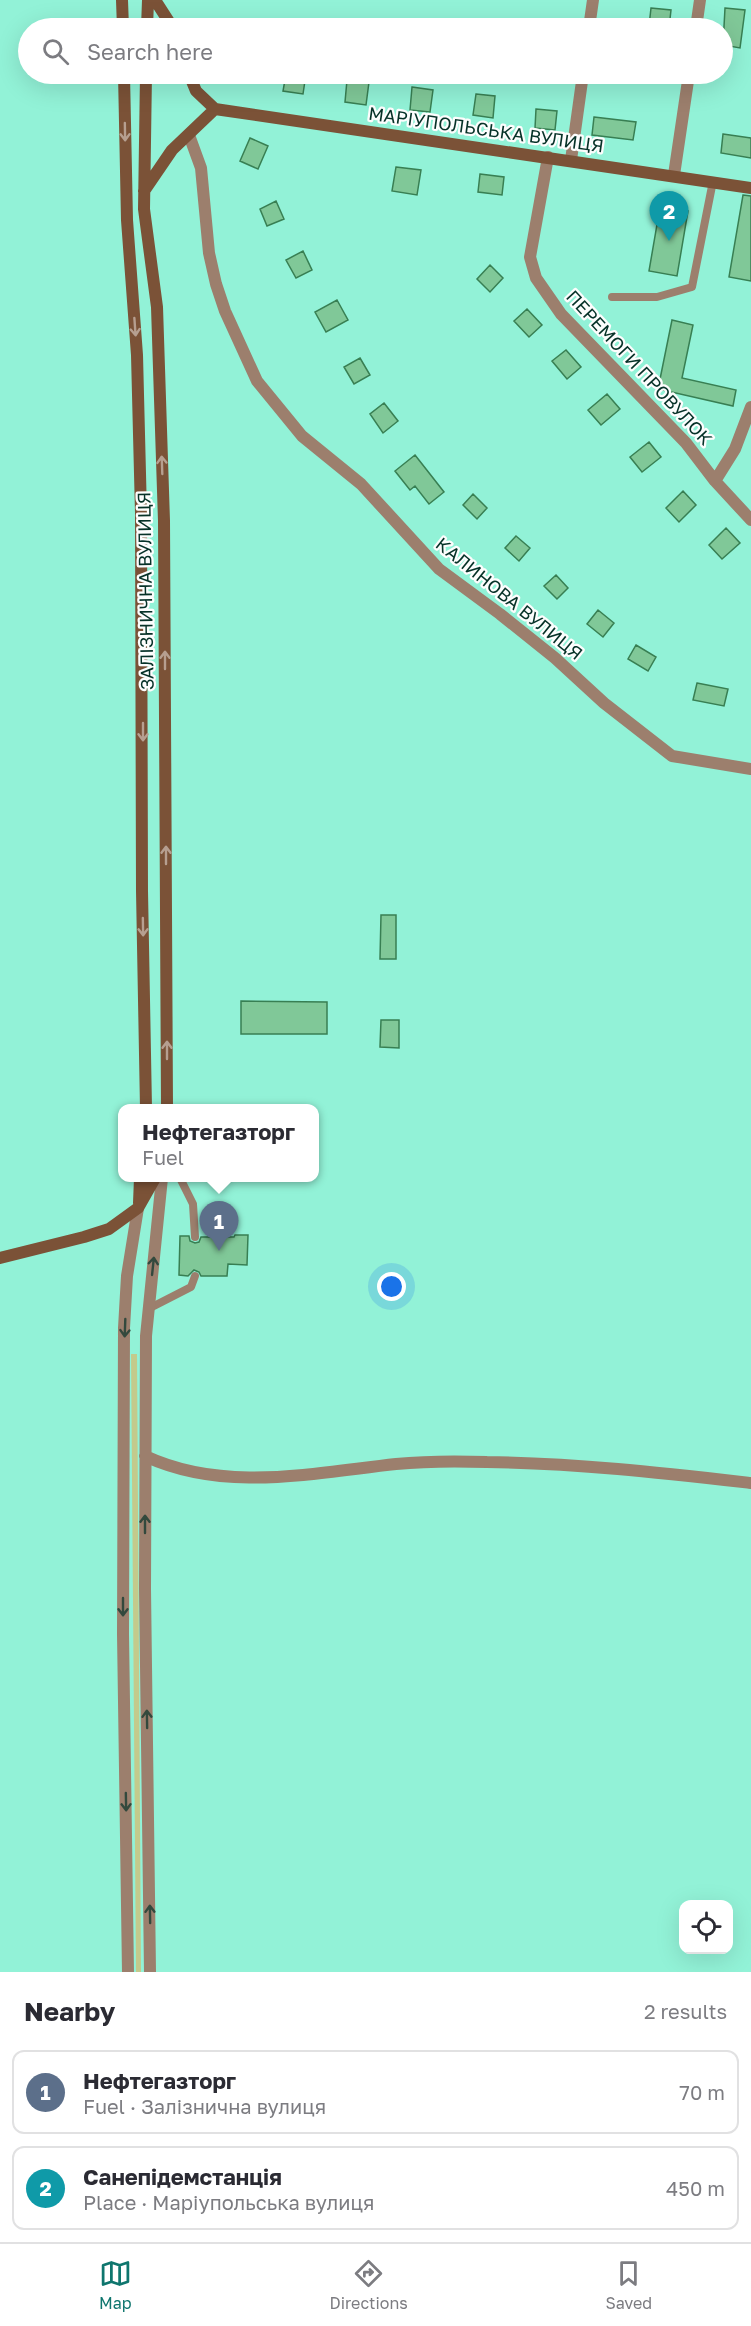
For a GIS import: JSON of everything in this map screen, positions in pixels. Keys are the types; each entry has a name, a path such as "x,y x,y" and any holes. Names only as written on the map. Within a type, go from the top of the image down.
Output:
{"main road":[{"path":"122,0 123,18"},
{"path":"147,18 148,0"},
{"path":"154,0 166,18"},
{"name":"ЗАЛІЗНИЧНА ВУЛИЦЯ","path":"124,84 127,220 137,355 141,513 142,891 146,1104"},
{"name":"ЗАЛІЗНИЧНА ВУЛИЦЯ","path":"146,84 144,209 157,307 164,521 167,1104"},
{"path":"144,191 172,150 215,109 196,91 193,84"},
{"name":"МАРІУПОЛЬСЬКА ВУЛИЦЯ","path":"215,109 751,188"},
{"path":"138,1208 141,1182"},
{"path":"1,1257 109,1229 138,1208 153,1182"}],"street":[{"path":"590,18 593,0"},
{"path":"697,18 700,0"},
{"path":"571,160 582,84"},
{"path":"674,175 688,84"},
{"name":"КАЛИНОВА ВУЛИЦЯ","path":"189,135 201,168 209,253 225,311 257,381 303,436 361,484 439,570 500,614 555,658 604,703 672,756 751,769"},
{"name":"ПЕРЕМОГИ ПРОВУЛОК","path":"548,157 530,257 536,278 561,314 686,443 715,481 751,520"},
{"path":"715,481 735,449 751,407"},
{"path":"150,1972 145,1456 148,1309 162,1182"},
{"path":"128,1972 123,1634 124,1328 127,1276 138,1208"},
{"path":"145,1456 167,1467 228,1478 328,1474 398,1464 487,1462 622,1468 751,1483"}],"lane":[{"path":"612,297 657,297 692,287 713,181"},
{"path":"182,1182 193,1204 195,1237"},
{"path":"148,1309 191,1287 195,1276"}],"green space":[{"path":"131,1354 137,1354 141,1972 136,1972"}],"building":[{"path":"651,8 671,10 670,18 650,18"},
{"path":"725,8 745,10 740,48 733,47 733,18 724,18"},
{"path":"284,84 304,84 303,94 283,91"},
{"path":"347,84 369,84 366,105 345,102"},
{"path":"412,87 433,90 430,112 410,110"},
{"path":"476,94 495,96 493,118 473,115"},
{"path":"536,109 557,111 555,130 535,128"},
{"path":"594,117 636,122 633,140 592,135"},
{"path":"723,134 751,138 751,158 721,153"},
{"path":"250,138 268,146 258,169 240,161"},
{"path":"396,167 421,170 417,195 392,191"},
{"path":"480,174 504,177 502,195 478,192"},
{"path":"743,195 751,196 751,281 729,277"},
{"path":"276,201 284,219 267,226 260,209"},
{"path":"660,207 688,211 677,276 649,271"},
{"path":"303,251 312,270 296,278 286,260"},
{"path":"490,265 503,278 490,292 477,279"},
{"path":"337,300 348,320 326,332 315,312"},
{"path":"527,309 542,325 529,337 514,321"},
{"path":"672,320 693,325 682,378 736,390 733,406 658,389"},
{"path":"566,350 581,367 567,379 552,361"},
{"path":"360,358 370,375 354,384 344,367"},
{"path":"607,394 620,409 601,425 588,410"},
{"path":"384,403 398,421 383,433 370,414"},
{"path":"649,442 661,457 642,472 630,457"},
{"path":"415,455 444,492 429,504 415,486 410,490 395,471"},
{"path":"683,491 696,505 679,522 666,508"},
{"path":"473,494 487,508 477,519 463,505"},
{"path":"726,528 740,543 722,559 709,545"},
{"path":"516,536 530,548 519,561 505,548"},
{"path":"556,575 568,588 557,599 544,586"},
{"path":"598,610 614,623 603,637 587,624"},
{"path":"636,645 656,657 648,671 628,659"},
{"path":"697,683 728,689 724,706 693,700"},
{"path":"381,915 396,915 396,959 380,959"},
{"path":"241,1001 327,1002 327,1034 241,1034"},
{"path":"381,1020 399,1020 399,1048 380,1047"},
{"path":"235,1235 248,1235 247,1265 228,1264 227,1276 201,1276 194,1270 188,1276 179,1275 180,1236 189,1236 190,1241 195,1243 199,1242 201,1237 234,1237"}],"place":[{"name":"Санепідемстанція","path":"669,241"},
{"name":"Нефтегазторг","path":"219,1251"}]}
